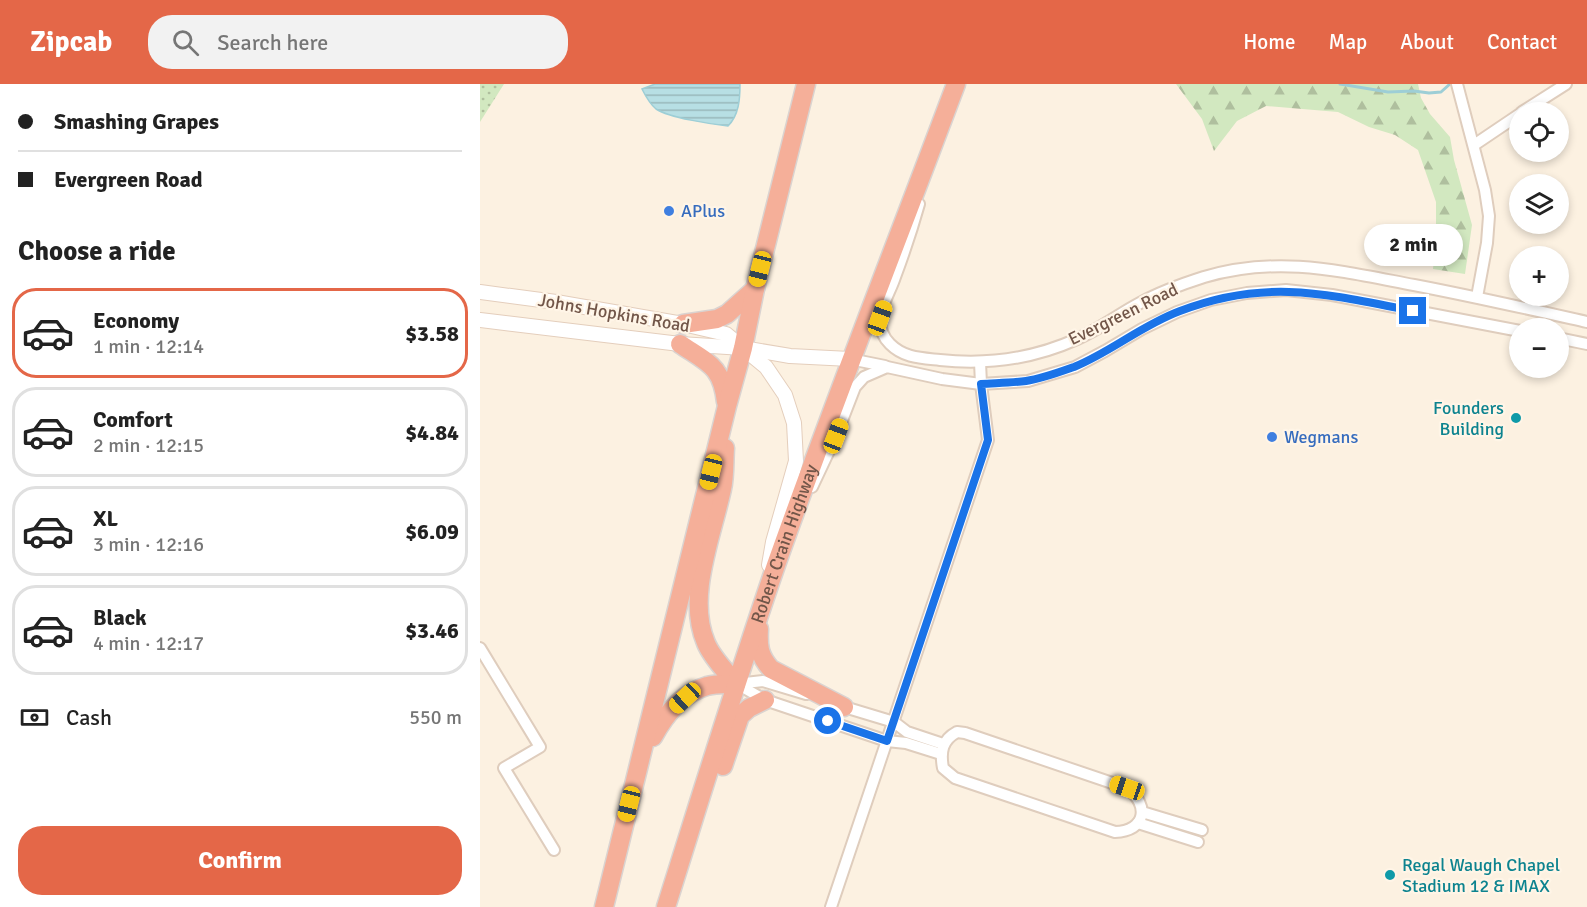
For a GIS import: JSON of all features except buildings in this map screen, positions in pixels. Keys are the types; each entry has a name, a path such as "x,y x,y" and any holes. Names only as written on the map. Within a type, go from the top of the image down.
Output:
{"highway":[{"path":"604,907 806,84"},
{"name":"Robert Crain Highway","path":"667,907 760,612 850,359 956,84"},
{"path":"683,324 717,319 728,314 755,289"},
{"path":"680,345 710,364 724,384 727,406 723,486 698,598 699,620 706,643 716,660 736,684"},
{"path":"760,612 758,645 762,660 771,669 844,707"},
{"path":"640,760 663,717 685,698 708,685 736,684"},
{"path":"667,907 704,824 740,716 749,708 765,700"}],"street":[{"path":"1538,102 1566,84"},
{"path":"1459,89 1489,216 1487,243 1477,297"},
{"path":"1474,145 1509,121"},
{"name":"Evergreen Road","path":"941,125 908,242 880,318 882,333 888,343 901,354 951,361 980,362 1017,358 1049,350 1077,339 1169,289 1229,271 1263,267 1319,267 1477,297 1587,322"},
{"name":"Evergreen Road","path":"850,359 942,380 981,384 1028,381 1075,367 1142,329 1178,312 1212,300 1247,293 1286,290 1332,295 1509,329"},
{"name":"Johns Hopkins Road","path":"480,292 556,302 683,324 726,334 766,367 785,394 794,423 796,461 773,542 760,612"},
{"name":"Johns Hopkins Road","path":"480,321 680,345 743,348 790,356 850,359"},
{"path":"1569,340 1587,344"},
{"path":"831,907 988,440 980,362"},
{"path":"777,564 836,436 855,387 864,376 888,367"},
{"path":"480,648 540,747 504,768 554,850"},
{"path":"736,684 763,681 894,722 907,732 942,749"},
{"path":"736,684 765,700 887,741 942,749"},
{"path":"957,732 965,733 1127,788 1137,795 1141,803 1140,817 1125,831 1115,832 955,778 943,768 942,749 949,736 957,732"},
{"path":"1140,817 1202,830"},
{"path":"1140,817 1198,842"}],"green space":[{"path":"480,84 504,84 480,122"},
{"path":"1176,84 1418,84 1421,98 1430,114 1450,137 1472,225 1465,274 1433,269 1436,202 1418,150 1395,135 1369,127 1338,112 1266,106 1237,121 1214,151 1202,119"}],"water":[{"path":"655,84 740,84 737,112 728,126 691,120 662,112 656,109 642,89"}],"waterway":[{"path":"1340,84 1388,92 1429,93 1441,92 1450,84"}],"place":[{"name":"APlus","path":"669,211"},
{"name":"Founders Building","path":"1516,418"},
{"name":"Wegmans","path":"1272,437"},
{"name":"Regal Waugh Chapel Stadium 12 & IMAX","path":"1390,875"}],"route":[{"path":"828,721 887,741 988,440 981,384 1028,381 1075,367 1142,329 1178,312 1212,300 1247,293 1286,290 1332,295 1413,311"}]}
